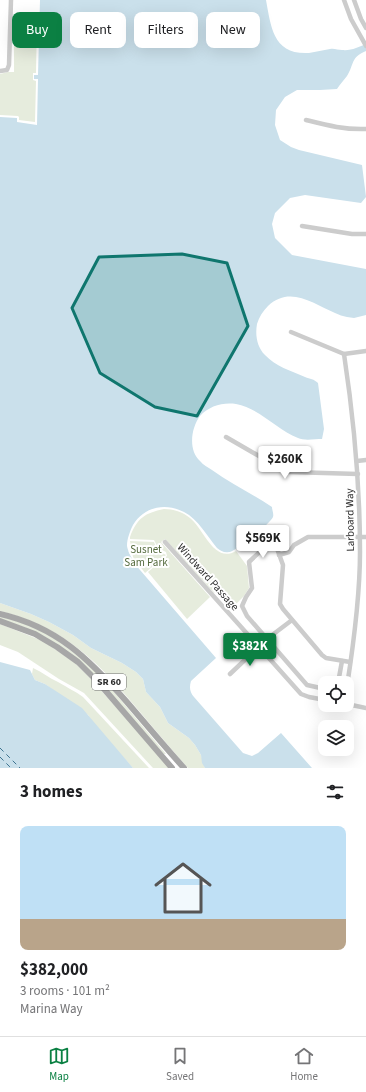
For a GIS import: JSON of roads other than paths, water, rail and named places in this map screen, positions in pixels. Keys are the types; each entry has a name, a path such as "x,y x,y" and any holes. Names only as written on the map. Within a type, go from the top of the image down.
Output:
{"main road":[{"name":"SR 60","path":"0,614 16,618 39,627 63,641 85,657 184,768"},
{"name":"SR 60","path":"0,621 35,634 78,662 98,682 172,767"}],"street":[{"path":"0,71 7,70 9,65 11,0"},
{"path":"344,0 351,19 365,44"},
{"path":"354,0 366,28"},
{"path":"306,120 353,130 366,128"},
{"path":"302,226 352,234 366,234"},
{"path":"291,332 344,354 366,351"},
{"name":"Larboard Way","path":"344,354 351,402 362,506 359,537 359,585 348,676"},
{"path":"226,437 281,469 290,472 358,474"},
{"path":"357,461 366,460"},
{"path":"280,555 289,552 294,545 308,537 366,537"},
{"name":"Windward Passage","path":"164,542 301,694 318,699"},
{"path":"318,687 307,685 247,616 242,606 252,588 249,562 270,542 276,543 284,565 280,604 322,655 326,658 350,662"},
{"path":"230,674 267,639 292,620"},
{"path":"339,676 342,661"},
{"path":"354,705 366,708"},
{"path":"172,767 178,761"}],"water":[{"path":"40,0 266,0 272,29 281,44 288,49 297,52 309,53 332,49 349,50 366,44 366,51 357,56 347,76 337,89 297,90 285,97 276,110 275,125 280,140 299,150 362,165 366,197 361,203 305,195 290,198 275,213 272,224 275,238 292,255 366,269 366,315 354,318 347,317 336,314 302,298 285,297 276,300 268,306 261,314 257,324 257,341 262,352 269,359 294,373 318,383 324,429 322,439 300,439 283,430 260,414 244,406 226,404 212,407 200,416 193,433 192,445 196,456 203,464 219,475 272,507 273,517 260,531 245,543 233,551 226,552 217,548 198,523 189,515 170,507 156,508 143,514 133,525 127,543 128,550 134,563 216,658 191,681 190,690 194,697 243,753 252,756 258,753 281,733 312,768 205,768 202,763 201,755 195,745 189,738 168,723 160,707 146,692 143,679 136,672 122,663 91,648 73,635 49,622 0,603 0,117 17,118 17,122 37,125 38,79 34,79 34,75 38,75 39,48 62,48 62,12 40,12"},
{"path":"0,662 30,670 35,680 45,684 82,708 133,768 0,768"}],"park label":[{"name":"Susnet Sam Park","path":"146,555"}]}
